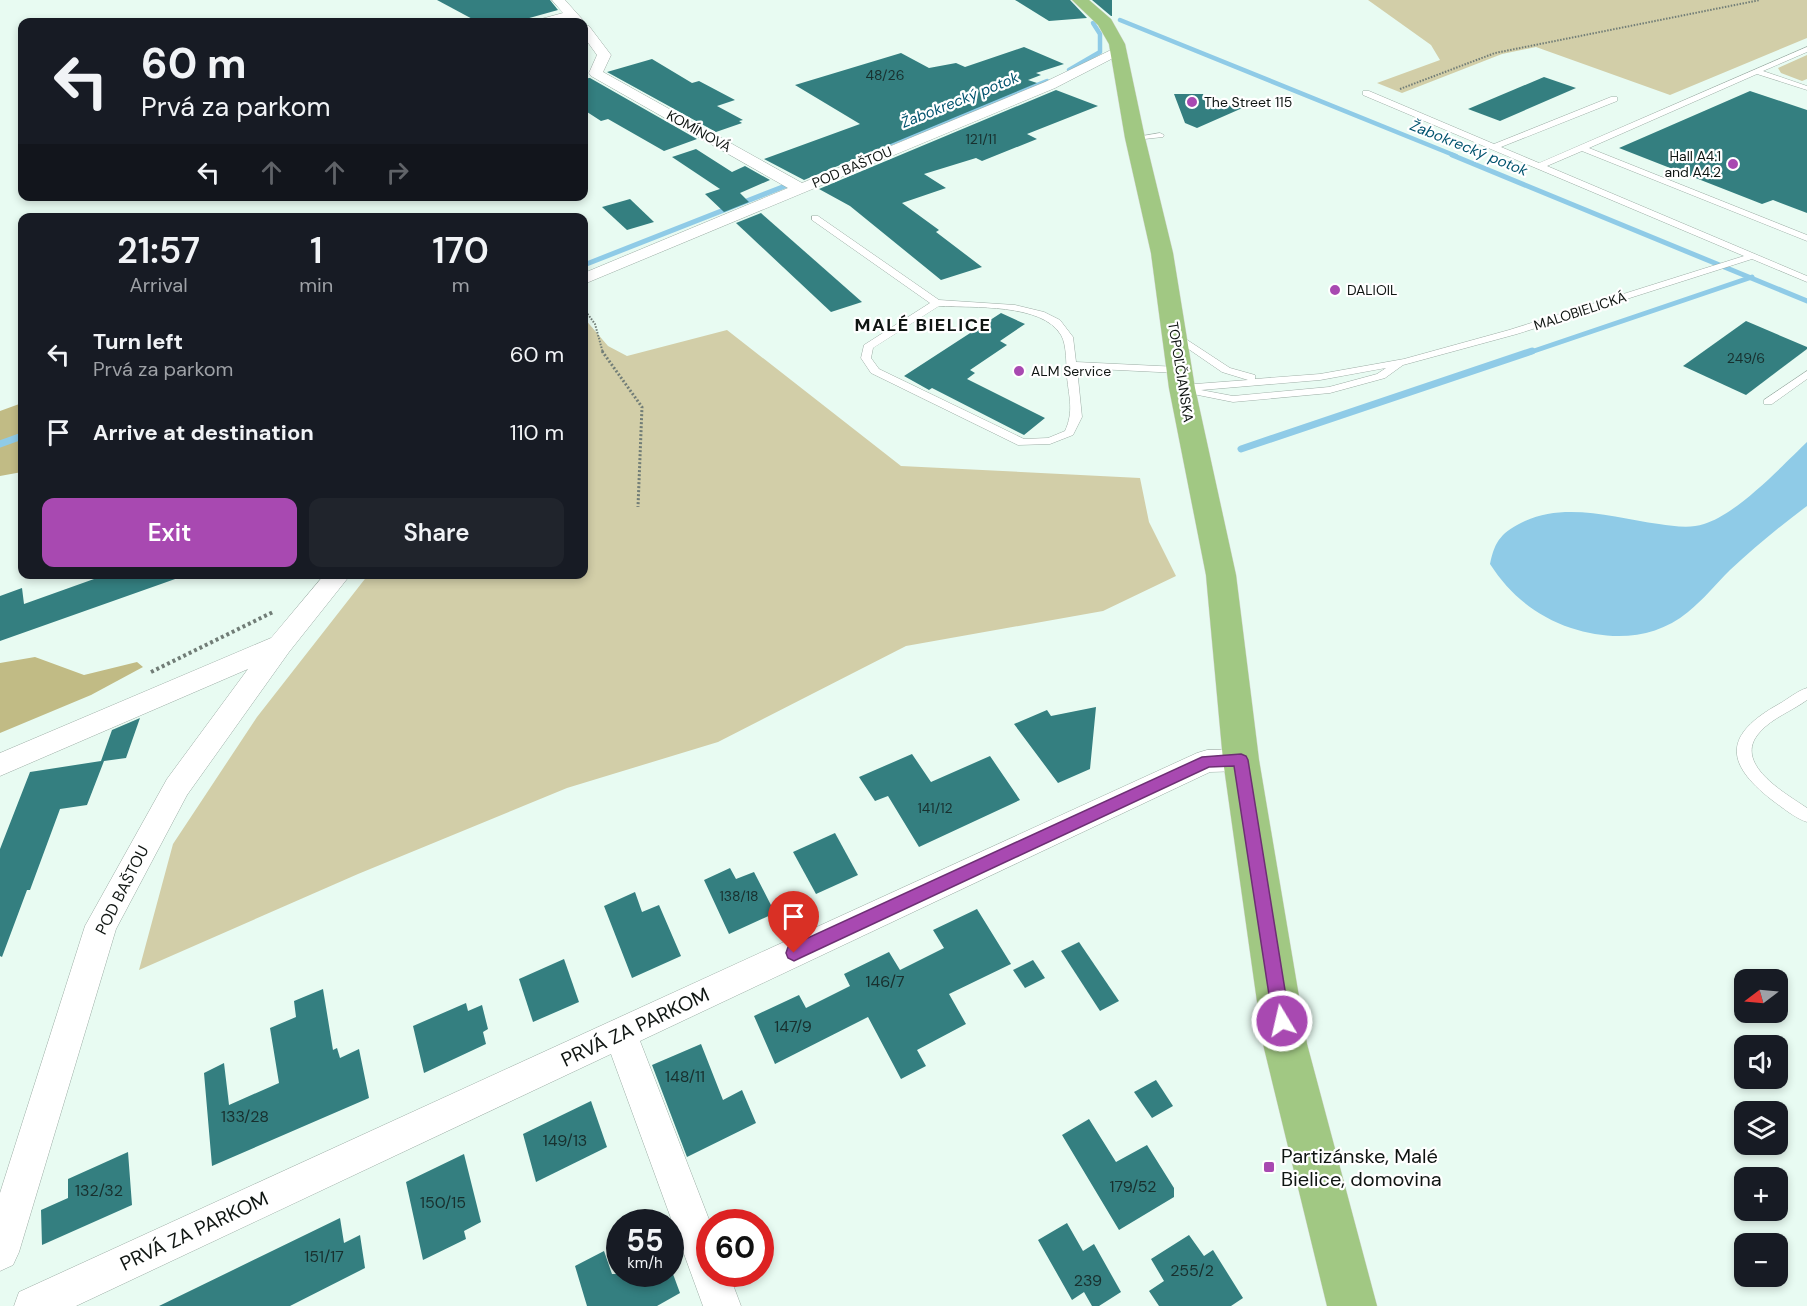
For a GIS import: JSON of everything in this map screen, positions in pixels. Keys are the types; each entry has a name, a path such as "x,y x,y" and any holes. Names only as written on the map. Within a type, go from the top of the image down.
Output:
{"main road":[{"name":"TOPOĽČIANSKA","path":"1080,0 1099,15 1109,27 1118,52 1162,253 1180,379 1221,575 1241,760 1285,1044 1352,1306"}],"street":[{"path":"558,0 574,18"},
{"path":"588,34 604,55 592,68"},
{"name":"POD BAŠTOU","path":"588,277 1050,85 1118,52"},
{"name":"KOMÍNOVÁ","path":"592,68 801,189"},
{"name":"POD BAŠTOU","path":"0,1252 101,926 177,787 280,645 335,579"},
{"path":"0,765 280,645"},
{"name":"PRVÁ ZA PARKOM","path":"35,1305 1207,761 1241,760"},
{"path":"621,1034 696,1235"},
{"path":"715,1287 722,1306"}],"lane":[{"path":"1540,166 1807,49"},
{"path":"1755,71 1807,88"},
{"path":"1366,93 1807,279"},
{"path":"1494,147 1614,99"},
{"path":"1135,138 1160,135"},
{"path":"1580,147 1807,238"},
{"path":"815,218 937,303 1015,308 1041,314 1056,322 1068,337 1077,417 1069,433 1050,441 1022,443 875,371 866,358 868,346 937,303"},
{"name":"MALOBIELICKÁ","path":"1180,379 1264,381 1320,377 1405,362 1513,332 1753,256"},
{"name":"MALOBIELICKÁ","path":"1175,335 1226,370 1264,381"},
{"name":"MALOBIELICKÁ","path":"1180,379 1233,399 1330,390 1381,376 1405,362"},
{"path":"1071,365 1180,379"},
{"path":"1768,402 1807,374"},
{"path":"1807,693 1756,726 1746,737 1742,748 1745,760 1756,778 1807,816"}],"path":[{"path":"1396,91 1495,53 1760,0"},
{"path":"588,314 595,324 603,352 642,407 638,507"},
{"path":"149,673 277,610"}],"shaded area":[{"path":"1368,0 1807,0 1807,38 1670,95 1536,47 1502,54 1402,93 1377,83 1440,60 1431,45"},
{"path":"1807,55 1807,79 1802,81 1781,73 1778,68"},
{"path":"588,323 608,346 627,356 727,330 901,466 1140,478 1149,522 1176,576 1103,611 906,646 718,742 567,788 358,874 139,970 173,844 257,717 365,579 588,579"},
{"path":"18,404 18,473 0,476 0,411"},
{"path":"35,657 84,675 137,662 143,667 91,695 0,733 0,663"}],"water":[{"path":"1807,442 1807,506 1739,561 1688,612 1661,628 1647,633 1617,636 1571,628 1535,611 1515,595 1490,564 1494,549 1505,533 1541,515 1591,513 1676,526 1693,526 1717,519 1744,500"}],"building":[{"path":"437,0 550,0 558,10 529,18 471,18"},
{"path":"1015,0 1070,0 1087,18 1049,21"},
{"path":"1092,0 1112,0 1112,16 1111,16"},
{"path":"1024,47 1064,64 1036,73 1041,75 1028,80 1037,83 804,180 764,159 860,124 795,85 901,53 929,68 956,63 965,67"},
{"path":"652,59 692,83 699,81 735,100 717,106 743,120 739,121 742,123 716,132 607,72"},
{"path":"1544,77 1576,88 1500,121 1468,109"},
{"path":"588,78 697,139 664,151 608,119 601,121 588,113"},
{"path":"1056,90 1098,106 1027,134 1037,139 982,161 976,158 924,174 946,188 902,203 939,230 936,232 982,267 941,280 850,206 819,189"},
{"name":"Hall A4.1 and A4.2","path":"1750,91 1807,110 1807,213 1773,200 1762,204 1619,148"},
{"path":"1174,94 1203,94 1206,105 1247,106 1197,128 1185,123"},
{"path":"696,149 732,172 745,166 770,180 740,193 749,202 724,212 705,194 720,189 672,157"},
{"path":"630,199 654,222 627,230 602,207"},
{"path":"761,213 862,302 831,312 736,223"},
{"path":"1001,313 1025,324 1000,341 1007,345 970,370 975,373 967,379 1045,418 1024,435 904,376"},
{"path":"1746,321 1807,347 1807,349 1746,395 1683,366"},
{"path":"94,579 175,579 0,641 0,596 22,588 24,604"},
{"path":"1096,707 1090,769 1058,783 1014,724 1047,710 1051,716"},
{"path":"140,718 126,758 104,761 87,805 60,809 30,890 27,890 2,957 0,956 0,849 30,772 101,761 112,730"},
{"path":"912,754 931,782 990,756 1020,800 919,847 888,796 875,801 859,777"},
{"path":"835,833 858,875 816,894 793,852"},
{"path":"730,868 736,879 754,872 775,913 729,934 704,880"},
{"path":"635,892 642,912 659,905 681,956 632,978 604,906"},
{"path":"977,909 1011,964 949,994 966,1024 917,1050 926,1066 901,1079 868,1017 775,1064 754,1016 799,995 806,1008 850,986 844,974 889,952 900,970 944,948 933,930"},
{"path":"1079,942 1119,1001 1100,1011 1061,951"},
{"path":"564,959 579,1002 533,1022 519,979"},
{"path":"1033,960 1045,978 1025,988 1013,970"},
{"path":"323,989 333,1050 337,1048 340,1058 359,1049 369,1098 212,1166 204,1073 224,1063 229,1105 279,1083 270,1028 296,1017 294,1001"},
{"path":"466,1003 468,1011 482,1005 488,1029 483,1032 486,1044 424,1073 413,1026"},
{"path":"701,1044 723,1100 742,1090 756,1123 687,1157 652,1065"},
{"path":"1156,1080 1173,1106 1152,1118 1134,1092"},
{"path":"591,1101 607,1147 536,1182 523,1134"},
{"path":"1089,1119 1116,1162 1147,1145 1174,1188 1174,1197 1119,1230 1062,1135"},
{"path":"128,1152 132,1205 42,1245 41,1210 68,1198 68,1179"},
{"path":"464,1154 481,1222 464,1231 466,1239 423,1260 406,1182"},
{"path":"340,1218 344,1243 360,1235 365,1268 290,1306 159,1306"},
{"path":"1067,1223 1083,1251 1094,1244 1121,1292 1099,1306 1092,1306 1084,1292 1072,1300 1038,1240"},
{"path":"1189,1235 1204,1256 1213,1250 1243,1298 1231,1306 1159,1306 1149,1291 1164,1281 1151,1259"},
{"path":"604,1251 606,1287 678,1287 680,1293 657,1306 587,1306 575,1266"}],"waterway":[{"name":"Žabokrecký potok","path":"1120,20 1456,156"},
{"name":"Žabokrecký potok","path":"1069,70 1100,52 1100,34 1093,23"},
{"name":"Žabokrecký potok","path":"889,144 1047,81"},
{"name":"Žabokrecký potok","path":"1452,155 1750,278"},
{"name":"Žabokrecký potok","path":"588,263 785,186"},
{"path":"1528,353 1750,278"},
{"name":"Žabokrecký potok","path":"1750,278 1807,301"},
{"path":"1241,449 1532,351"},
{"name":"Žabokrecký potok","path":"0,444 18,437"}],"place":[{"name":"The Street 115","path":"1192,102"},
{"name":"Hall A4.1 and A4.2","path":"1733,164"},
{"name":"DALIOIL","path":"1335,290"},
{"name":"ALM Service","path":"1019,371"},
{"name":"Partizánske, Malé Bielice, domovina","path":"1269,1167"}],"district":[{"name":"MALÉ BIELICE","path":"923,325"}],"route":[{"path":"794,953 1207,761 1241,760 1282,1021"}]}
